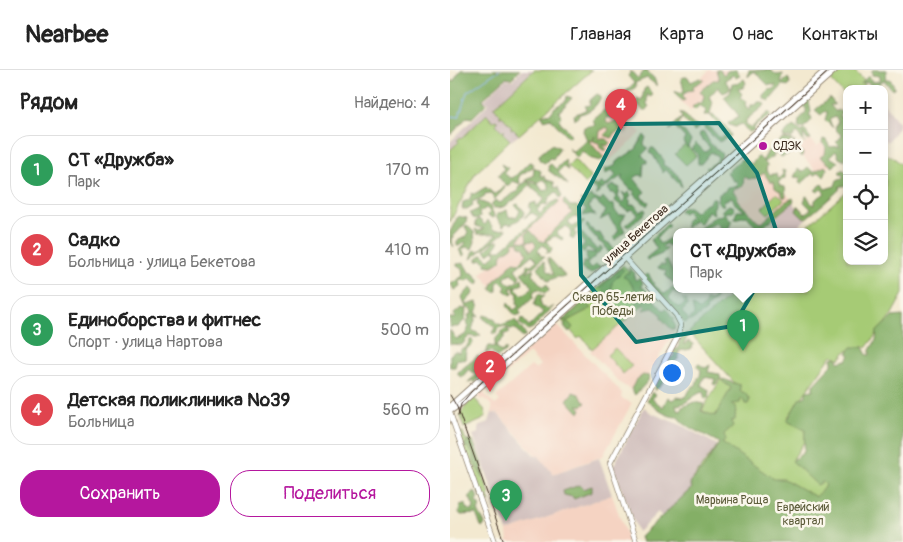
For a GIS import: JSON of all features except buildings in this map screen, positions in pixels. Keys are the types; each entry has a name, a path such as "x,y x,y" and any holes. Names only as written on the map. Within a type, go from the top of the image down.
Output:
{"main road":[{"name":"улица Бекетова","path":"450,412 826,70"},
{"name":"улица Бекетова","path":"450,406 835,70"}],"street":[{"path":"623,256 679,320 681,329 611,459 611,471 636,542"},
{"path":"450,412 495,542"}],"highlighted area":[{"path":"719,123 757,173 781,245 733,326 636,342 581,275 579,207 622,124"}],"shaded area":[{"path":"522,70 534,70 500,117 502,116 512,127 511,130 513,129 519,135 511,141 503,132 505,130 502,131 495,120 461,139 450,150 450,142 488,104 484,100 506,79 512,80"},
{"path":"709,70 735,70 690,111 680,100"},
{"path":"620,109 641,133 608,162 587,139"},
{"path":"888,109 900,124 888,142"},
{"path":"810,139 817,146 821,143 830,153 825,157 831,164 819,174 797,150"},
{"path":"728,172 767,172 792,200 761,228 734,199 730,191 738,183"},
{"path":"561,198 575,213 491,286 481,274"},
{"path":"793,202 806,219 796,228 776,228 772,221"},
{"path":"652,298 677,327 637,393 621,384 590,351"},
{"path":"555,323 622,393 621,398 632,403 603,456 553,474 498,414 492,413 492,406 484,398 481,400 476,395","holes":["529,353 540,365 535,369 531,366 496,397 500,401 495,405 484,393"]},
{"path":"644,407 651,413 681,425 717,445 703,469 690,483 692,488 662,517 658,512 638,532 618,480 620,477 617,478 613,467"},
{"path":"492,413 498,414 533,454 539,456 553,474 599,458 612,495 507,531 473,435 479,433 478,427 489,422"},
{"path":"612,495 629,542 508,542 507,531"}],"green space":[{"path":"461,70 520,70 511,79 506,78 483,99 486,104 472,118 467,117 451,135 450,80 453,82"},
{"path":"534,70 592,70 519,135 513,129 511,130 511,126 502,116 500,118 500,114 494,107"},
{"path":"648,70 647,72 654,78 657,86 647,78 635,83 636,87 627,93 625,92 634,83 628,76 631,71 638,79 644,71"},
{"path":"716,70 720,70 724,75 727,71 736,70 740,75 736,78 733,75 725,80 730,88 728,91 723,93 718,87 709,97 713,101 710,114 716,117 728,129 731,136 719,142 704,128 705,125 707,124 720,138 726,135 710,115 704,115 706,111 700,105 695,110 692,107 697,103 702,103 704,96 700,91 713,80 719,80"},
{"path":"749,70 770,70 777,75 783,74 781,84 788,78 789,86 783,85 769,101 763,98 763,95 768,90 774,89 776,85 768,85 754,71 748,77"},
{"path":"837,70 854,70 866,83 864,85 843,85 843,94 829,78"},
{"path":"872,70 887,70 885,79 890,79 895,88 892,90 884,80 879,85 870,85 868,82 861,84 867,77 870,77 872,82 880,81 880,76 872,75"},
{"path":"688,77 691,82 700,78 704,80 693,86 694,90 687,91 683,95 685,100 683,101 675,91 680,93 684,91 681,78"},
{"path":"744,79 746,83 743,88 738,89 742,94 740,97 747,101 745,104 747,108 750,109 751,105 756,105 758,102 763,102 765,105 746,120 746,124 751,128 769,112 771,115 755,126 753,131 748,132 742,124 735,127 729,125 728,123 739,116 724,97 730,93 732,83 737,84"},
{"path":"647,87 653,95 650,97 647,94 647,104 649,106 644,112 637,103 637,98 642,100 644,89"},
{"path":"597,94 601,96 596,105 588,112 580,114 575,120 574,115 587,109 585,106 590,105 590,100"},
{"path":"810,94 811,112 809,115 812,120 800,129 798,127 799,120 806,112 806,108 802,105 805,103 805,97"},
{"path":"567,96 572,98 559,112 562,116 559,119 570,133 571,136 568,137 550,118 544,120 541,115 551,113 555,107 566,101"},
{"path":"830,98 834,105 830,105 836,112 837,110 842,112 840,117 843,118 843,160 839,158 836,151 830,157 838,162 833,167 820,157 825,154 826,147 822,143 823,139 826,140 830,147 840,146 836,142 842,136 835,129 838,121 835,117 829,120 833,128 825,120 827,113 825,111 821,115 815,110"},
{"path":"608,107 618,114 612,118 607,117 606,122 609,124 619,119 622,130 613,134 612,138 604,135 609,130 607,127 600,131 599,139 607,139 610,142 607,146 603,144 606,149 605,151 600,148 599,143 593,141 595,136 591,141 588,140 604,158 600,161 589,158 582,151 577,158 568,148 573,152 587,140 583,131 584,127 595,125 593,119"},
{"path":"680,112 699,128 694,131 682,118 679,123 680,130 685,132 691,141 687,148 683,142 685,138 676,128 677,125 669,130 682,117"},
{"path":"487,114 493,121 496,120 498,122 496,124 502,131 505,131 503,133 510,140 475,174 450,222 450,150 459,142 457,140 461,139"},
{"path":"793,126 802,132 804,129 811,139 807,140 803,133 804,143 797,132 792,138 784,138 783,135"},
{"path":"704,132 710,143 722,154 720,162 713,166 710,171 706,168 716,162 718,157 711,152 701,164 698,164 697,154 691,149 696,143 705,152 710,148 699,136 700,133"},
{"path":"644,135 646,137 644,144 648,149 642,155 647,160 647,163 644,163 643,176 639,175 634,178 645,192 641,195 643,199 649,202 647,206 634,194 634,190 631,190 621,179 623,175 602,190 598,187 601,191 595,196 597,191 594,187 590,187 591,185 595,184 597,186 601,182 605,186 616,175 612,170 606,174 605,169 615,166 616,162 636,149"},
{"path":"783,139 793,140 783,148 783,152 788,152 794,141 796,148 803,153 802,157 797,151 781,157 778,153 773,153 774,156 765,162 763,160 768,151 775,149 776,144"},
{"path":"552,144 560,148 553,159 550,158 545,163 540,161 539,155"},
{"path":"686,144 696,156 686,165 675,154"},
{"path":"651,148 654,148 664,160 663,165 676,173 682,187 666,170 663,173 653,155 649,153"},
{"path":"758,156 767,165 766,170 772,176 772,174 776,174 779,179 783,175 782,170 785,171 785,178 778,182 780,186 785,187 786,197 783,197 781,192 775,188 774,182 770,182 764,173 757,178 748,179 744,176 743,186 736,189 737,181 733,181 727,172 741,159 752,164"},
{"path":"888,156 893,157 903,166 903,294 892,314 866,348 863,346 855,354 847,350 840,359 832,355 788,417 810,433 793,459 837,491 859,522 642,542 640,537 692,488 690,483 720,442 712,437 741,390 689,332 733,293 813,293 813,228 805,228 843,195 843,265 888,265"},
{"path":"574,159 591,178 585,184 568,166"},
{"path":"565,160 568,170 563,167 558,172 568,185 549,171 548,166 551,164 556,169"},
{"path":"529,162 533,163 533,167 519,176 520,184 513,181 510,185 505,185 498,176 504,169 501,164 508,168 504,173 510,178 514,177"},
{"path":"825,166 827,169 824,177 819,172 816,175 812,174 801,184 799,181 801,178 794,177 798,169 802,172 808,167 813,172"},
{"path":"534,167 541,171 540,176 544,176 547,180 554,182 555,188 558,187 562,197 560,198 556,192 549,198 547,205 543,204 537,210 540,214 550,204 558,200 559,202 519,238 519,242 514,242 512,247 502,254 501,261 493,266 485,265 486,263 482,259 477,261 477,258 483,254 489,260 496,254 494,250 501,250 539,217 532,213 524,218 531,210 529,208 530,204 536,202 536,207 545,199 531,187 531,182 538,184 543,191 549,189 549,185 543,179 538,183 532,180 525,181 533,176"},
{"path":"843,177 843,186 840,186 839,190 806,218 796,211 798,206 805,214 811,209 804,202 806,196 812,205 815,204 815,200 825,193 821,189 818,192 815,190 822,184 825,189 835,186 837,180"},
{"path":"530,182 530,185 507,205 497,208 492,207 492,203 496,200 500,203 515,192 517,193 519,186"},
{"path":"614,185 620,188 618,197 623,203 626,199 622,192 626,195 629,192 631,195 628,199 630,200 630,206 634,204 640,212 645,209 646,212 629,227 625,225 638,214 632,209 628,211 615,201 616,196 614,193 610,193 608,188"},
{"path":"503,186 505,188 494,200 491,193 485,194 484,197 472,202 473,205 467,209 462,209 463,202 469,200 472,193 474,194 486,187 494,194 499,192"},
{"path":"734,186 735,188 732,190 738,197 737,200 758,222 762,223 785,202 793,198 794,201 762,228 755,226 747,216 734,219 737,211 745,211 735,204 732,197 724,201 723,206 718,202 719,194 725,191 727,187"},
{"path":"777,193 784,200 768,214 762,208"},
{"path":"590,196 600,201 603,197 610,205 614,204 615,211 620,215 626,214 621,223 625,231 615,240 613,238 619,230 609,218 610,215 600,220 606,211 595,201 588,206 596,216 591,214 583,216 586,209 579,205 582,203 580,200 584,201"},
{"path":"712,198 715,198 714,214 708,211 700,225 695,220 686,228 685,221 690,216 687,211 683,213 679,211 682,207 689,207 695,212 704,204 708,204"},
{"path":"564,199 570,206 577,206 580,209 581,218 575,217 569,220 569,224 573,227 583,220 585,222 574,231 576,235 573,240 570,237 571,231 566,226 557,232 563,238 562,240 555,236 546,241 552,248 551,252 546,253 548,250 543,245 538,250 541,256 545,256 533,267 530,267 527,272 534,269 532,274 543,287 547,284 549,291 545,293 538,289 534,291 533,298 519,310 521,314 516,316 507,306 508,303 514,310 519,306 517,303 518,294 514,291 515,288 510,288 513,293 511,295 504,290 506,287 500,281 497,283 497,291 494,292 491,288 494,281 509,266 514,262 520,263 527,254 524,248 519,245 520,241 526,242 531,251 536,245 533,241 527,242 526,234 530,230 540,241 545,242 545,239 572,213 563,203","holes":["532,255 537,260 531,265 527,264 526,270 521,273 533,287 523,295 515,287 523,284 522,278 511,285 505,280 505,277 511,273 518,279 520,276 515,269"]},
{"path":"479,201 489,205 494,215 493,218 488,216 490,212 486,208 479,213 480,217 478,219 473,218 470,213 479,209 477,203"},
{"path":"518,204 525,212 524,214 517,221 503,226 496,217 497,214 507,210 509,217 516,217 520,211 515,205"},
{"path":"729,205 733,206 735,210 733,212 725,212 732,221 729,228 721,228 716,223 707,228 700,228 715,216 723,215 722,210"},
{"path":"657,214 649,227 645,226 645,231 640,235 637,234 623,245 622,243"},
{"path":"458,216 467,218 466,223 451,239 454,247 450,243 450,232"},
{"path":"479,219 485,225 488,220 494,230 506,229 506,231 471,259 474,250 479,251 497,234 477,234 475,229 479,231 484,229 476,226 475,222"},
{"path":"587,224 595,233 600,233 605,242 609,243 615,251 612,253 608,252 605,246 598,241 598,238 586,227"},
{"path":"667,224 669,226 656,238 660,244 670,238 672,241 670,246 665,244 662,247 667,249 662,254 647,260 646,258 657,249 651,240"},
{"path":"466,225 474,232 475,242 472,249 466,247 462,250 465,255 463,256 459,250 466,243 464,242 457,246 457,241 465,237 468,232 465,227"},
{"path":"581,232 597,250 600,247 603,249 587,264 590,269 595,265 601,267 591,274 581,268 584,262 587,262 586,252 596,253 587,247 584,252 580,251 579,248 585,245 578,233"},
{"path":"495,241 499,241 499,243 488,254 485,251"},
{"path":"547,258 566,277 557,277 548,281 537,267 544,261 547,271 554,275"},
{"path":"667,260 673,272 673,283 665,275 666,271 658,268 660,265 666,265 664,261"},
{"path":"464,263 469,272 479,279 479,283 476,284 470,278 466,281 462,279 459,281 460,286 454,290 451,284 463,276 462,269 457,264"},
{"name":"Сквер 65-летия Победы","path":"623,265 652,298 592,349 581,336 578,339 562,321"},
{"path":"629,267 635,273 634,278 636,280 639,278 643,282 641,287 663,310 666,309 670,316 675,318 673,321 676,327 674,329 671,329 661,318 661,314 653,308 643,310 646,306 642,304 639,306 635,302 637,299 640,302 645,300 638,291 639,295 636,296 634,287 623,277 626,273 630,273"},
{"path":"621,268 624,270 612,282 612,289 606,294 600,288"},
{"path":"646,274 649,275 655,286 665,294 673,287 669,298 678,307 685,304 682,298 687,300 687,306 682,312 688,318 688,322 684,323 662,295 658,295 643,277"},
{"path":"470,288 473,289 474,293 465,303 467,305 477,302 479,308 476,311 479,317 474,315 476,317 472,330 481,335 477,337 469,336 462,345 450,344 450,330 456,339 465,335 469,327 466,322 469,319 468,315 472,314 471,309 466,308 462,297"},
{"path":"712,293 716,296 716,299 707,307 706,311 691,321 689,320 694,314 692,305 699,310 705,305 706,299 710,301 714,297"},
{"path":"538,294 545,296 540,300 542,307 548,309 554,306 533,328 528,330 519,323 522,318 529,326 543,312 534,305"},
{"path":"584,301 592,308 567,321 573,327 569,332 564,326 566,321 561,320 566,318"},
{"path":"461,308 466,309 465,320 458,327 450,327 450,318 455,318 454,314"},
{"path":"484,315 494,318 501,325 515,320 526,335 522,338 516,329 510,329 505,326 498,328 496,334 492,333 495,327 483,318"},
{"path":"903,316 903,542 642,542 640,537 692,488 690,483 703,469 719,443 691,428 678,417 670,416 657,409 647,400 652,392 656,395 652,399 663,407 668,397 672,400 677,397 684,398 692,387 696,385 700,376 701,370 696,366 699,364 705,368 710,365 708,372 719,374 721,378 715,385 713,384 715,379 704,377 701,385 709,390 708,398 705,399 703,392 699,393 684,403 676,405 677,410 681,411 682,407 694,402 704,404 701,411 715,416 731,388 722,381 723,379 740,385 740,391 745,393 750,400 748,404 745,404 743,399 741,399 740,403 731,404 736,407 735,420 731,421 733,426 724,434 726,440 722,443 774,479 784,479 816,497 826,485 823,482 817,485 792,461 804,452 805,430 787,421 799,399 806,396 806,391 813,390 813,385 832,365 832,358 837,357 839,362 847,360 850,355 847,353 852,347 863,347 867,355 870,355 870,350 876,340 877,331 892,317"},
{"path":"504,329 508,329 510,333 504,334 504,338 496,346 501,352 506,348 506,352 497,357 491,351 485,353 489,346 495,347 495,340"},
{"path":"687,333 689,334 683,345 689,341 694,344 691,349 679,351 678,359 673,364 672,371 668,371 667,378 655,391 655,384 662,374 661,371 664,366 668,366 670,358 674,356 673,349 678,349 680,337"},
{"path":"471,339 474,342 466,350 465,360 457,359 455,367 450,367 450,355 455,351 459,353 462,348 465,349"},
{"path":"615,348 632,366 623,374 607,355"},
{"path":"478,356 481,359 490,356 495,359 484,372 477,370 477,365 473,367 480,376 475,383 473,380 467,383 476,375 469,369 462,377 458,375 458,372"},
{"path":"643,375 649,376 648,381 635,395 631,389 636,380"},
{"path":"721,379 734,388 715,418 702,410"},
{"path":"573,392 579,394 586,403 582,406 577,405 581,409 579,413 567,400"},
{"path":"473,397 484,409 486,415 482,420 464,428 460,414"},
{"path":"463,432 466,440 470,439 490,494 488,496 490,502 486,502 480,495 459,433"},
{"path":"469,439 473,441 482,465 484,479 474,463 474,455 470,451 471,449 464,446"},
{"path":"580,485 583,489 592,486 592,492 574,499 564,495 563,491"},
{"path":"475,491 478,498 476,502 480,506 478,511 485,524 483,527 476,514 461,515 459,513 460,505 466,503 466,508 472,511 474,507 469,496"}],"waterway":[{"path":"450,116 459,117 467,92 499,70"}],"tram line":[{"path":"458,416 461,404 471,392 830,70"},
{"path":"450,395 457,407 504,542"}],"place":[{"name":"Детская поликлиника №39","path":"621,130"},
{"name":"СДЭК","path":"763,146"},
{"name":"СТ «Дружба»","path":"743,351"},
{"name":"Садко","path":"490,392"},
{"name":"Единоборства и фитнес","path":"506,521"}],"park label":[{"name":"Марьина Роща","path":"732,500"},
{"name":"Еврейский квартал","path":"803,514"}]}
